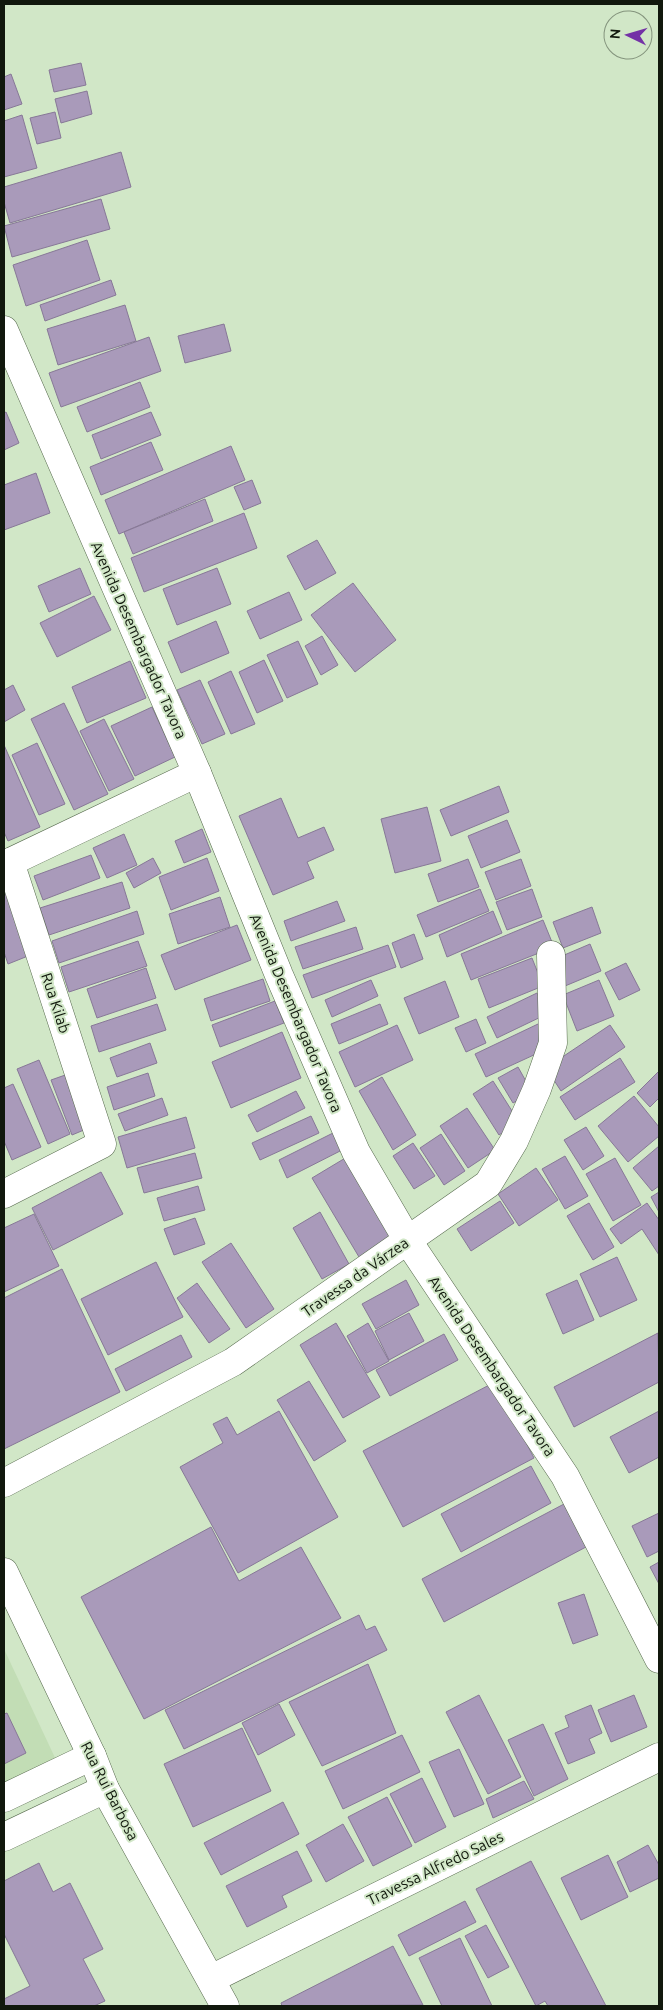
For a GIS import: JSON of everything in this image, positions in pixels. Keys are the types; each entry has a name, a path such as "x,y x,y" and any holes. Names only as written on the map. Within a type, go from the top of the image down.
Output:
{"street":[{"name":"Avenida Desembargador Tavora","path":"4,330 197,773 283,984 356,1152 408,1241 565,1476 659,1659"},
{"path":"7,864 197,773"},
{"name":"Rua Kilab","path":"4,1194 102,1144 7,864"},
{"name":"Travessa da Várzea","path":"4,1483 233,1362 488,1184 514,1140 537,1088 553,1042 551,954"},
{"name":"Rua Rui Barbosa","path":"4,1572 92,1756 105,1789 225,2006"},
{"path":"4,1798 92,1756"},
{"name":"Travessa Alfredo Sales","path":"211,1979 659,1757"},
{"path":"4,1837 105,1789"}],"shaded area":[{"path":"4,1649 57,1762 4,1787"}],"building":[{"path":"81,63 86,85 54,92 49,70"},
{"path":"11,74 22,104 4,110 4,77"},
{"path":"87,91 92,114 61,123 55,99"},
{"path":"55,112 61,138 37,144 30,118"},
{"path":"22,115 37,168 4,177 4,121"},
{"path":"121,152 131,187 10,223 4,202 4,187"},
{"path":"101,199 110,229 12,257 4,226"},
{"path":"87,240 100,280 26,306 13,265"},
{"path":"111,280 116,295 45,321 40,305"},
{"path":"125,305 136,341 58,365 47,329"},
{"path":"224,324 231,351 185,363 178,336"},
{"path":"149,337 161,371 61,407 49,373"},
{"path":"140,382 150,407 87,432 77,407"},
{"path":"6,412 19,443 4,450 4,413"},
{"path":"151,412 161,435 101,459 92,435"},
{"path":"151,442 163,470 101,495 90,467"},
{"path":"231,446 245,480 119,534 105,500"},
{"path":"36,473 50,513 4,530 4,485"},
{"path":"252,480 261,503 244,510 234,487"},
{"path":"205,499 213,521 133,554 124,532"},
{"path":"244,513 257,548 144,592 131,558"},
{"path":"317,540 336,573 305,590 287,556"},
{"path":"80,568 91,594 49,612 38,586"},
{"path":"217,568 231,604 177,625 163,589"},
{"path":"353,583 396,640 355,672 311,615"},
{"path":"289,592 302,620 260,639 247,611"},
{"path":"94,596 111,630 57,657 40,623"},
{"path":"216,621 229,653 181,673 168,642"},
{"path":"322,636 338,665 321,675 305,646"},
{"path":"298,641 318,684 287,698 267,655"},
{"path":"264,660 283,701 257,713 239,672"},
{"path":"130,661 146,698 87,723 72,687"},
{"path":"231,671 255,724 231,734 208,682"},
{"path":"200,680 225,734 202,744 177,690"},
{"path":"13,685 25,710 4,722 4,690"},
{"path":"64,703 108,794 74,810 31,719"},
{"path":"152,707 175,757 135,776 111,726"},
{"path":"104,719 134,779 109,791 80,731"},
{"path":"37,743 65,804 39,815 12,755"},
{"path":"4,745 40,827 8,841 4,832"},
{"path":"499,786 509,812 451,836 440,810"},
{"path":"281,798 298,838 324,827 334,850 307,862 314,878 273,895 239,816"},
{"path":"427,807 441,861 395,873 381,819"},
{"path":"507,820 520,852 481,868 468,836"},
{"path":"202,829 211,852 184,863 175,841"},
{"path":"124,834 137,865 107,878 93,848"},
{"path":"91,855 100,878 43,900 34,876"},
{"path":"153,858 161,873 134,888 126,873"},
{"path":"207,858 219,891 171,910 159,877"},
{"path":"468,859 479,887 438,902 428,874"},
{"path":"521,859 531,886 496,900 485,872"},
{"path":"122,882 130,908 49,935 40,908"},
{"path":"480,889 489,911 426,937 417,915"},
{"path":"532,889 542,917 507,930 496,902"},
{"path":"8,891 33,954 8,964 4,952 4,893"},
{"path":"220,897 230,927 178,944 169,914"},
{"path":"337,901 345,921 291,941 284,921"},
{"path":"592,907 601,933 563,948 553,922"},
{"path":"137,911 144,934 59,963 52,941"},
{"path":"493,911 502,933 447,957 439,935"},
{"path":"543,920 554,947 471,980 461,954"},
{"path":"237,925 251,960 175,990 161,955"},
{"path":"356,927 363,949 303,969 295,947"},
{"path":"414,934 423,959 401,968 392,943"},
{"path":"138,941 147,966 69,992 61,967"},
{"path":"590,944 601,971 565,986 555,959"},
{"path":"388,945 396,967 312,998 303,975"},
{"path":"532,958 543,986 489,1008 478,979"},
{"path":"626,963 640,990 619,1000 605,973"},
{"path":"146,968 156,998 97,1018 87,989"},
{"path":"263,979 270,1001 211,1021 204,999"},
{"path":"371,980 378,996 332,1017 325,1000"},
{"path":"599,980 614,1016 577,1031 563,995"},
{"path":"445,981 459,1017 419,1034 404,998"},
{"path":"537,993 547,1014 497,1038 487,1017"},
{"path":"275,1001 284,1023 220,1047 212,1025"},
{"path":"157,1004 166,1030 99,1052 91,1026"},
{"path":"380,1004 388,1024 339,1044 331,1024"},
{"path":"476,1019 486,1043 466,1052 455,1028"},
{"path":"538,1024 549,1048 486,1077 475,1054"},
{"path":"397,1025 413,1060 355,1087 339,1052"},
{"path":"610,1025 625,1047 561,1091 546,1068"},
{"path":"282,1032 301,1078 231,1108 212,1062"},
{"path":"150,1043 157,1063 117,1077 110,1058"},
{"path":"620,1058 635,1082 575,1120 560,1097"},
{"path":"39,1060 70,1134 48,1144 17,1069"},
{"path":"518,1067 532,1092 513,1103 498,1078"},
{"path":"659,1071 659,1098 650,1107 637,1093"},
{"path":"71,1073 91,1127 72,1135 51,1080"},
{"path":"148,1073 155,1096 114,1110 107,1087"},
{"path":"382,1077 416,1135 393,1150 359,1091"},
{"path":"493,1081 519,1122 499,1135 473,1094"},
{"path":"13,1084 41,1147 12,1160 4,1141 4,1088"},
{"path":"296,1091 305,1108 257,1132 248,1115"},
{"path":"634,1096 659,1127 659,1136 628,1162 598,1126"},
{"path":"162,1098 168,1115 125,1131 118,1114"},
{"path":"467,1108 495,1150 468,1168 440,1126"},
{"path":"311,1116 319,1133 260,1160 252,1143"},
{"path":"186,1117 195,1148 127,1168 118,1137"},
{"path":"586,1127 604,1156 583,1170 564,1140"},
{"path":"337,1131 346,1148 287,1178 279,1160"},
{"path":"441,1134 465,1171 444,1185 420,1148"},
{"path":"413,1143 435,1176 414,1189 393,1156"},
{"path":"659,1146 659,1186 652,1191 633,1168"},
{"path":"195,1153 202,1178 144,1193 137,1168"},
{"path":"565,1156 588,1196 565,1209 542,1169"},
{"path":"347,1157 397,1241 362,1262 312,1178"},
{"path":"615,1158 641,1205 613,1221 586,1174"},
{"path":"536,1168 558,1200 519,1226 498,1194"},
{"path":"101,1172 123,1214 53,1250 32,1208"},
{"path":"198,1186 205,1210 164,1221 157,1198"},
{"path":"659,1192 659,1212 651,1197"},
{"path":"500,1201 514,1223 471,1251 457,1229"},
{"path":"589,1203 614,1247 593,1260 567,1216"},
{"path":"647,1203 659,1220 659,1255 642,1229 621,1244 610,1229"},
{"path":"320,1212 349,1264 322,1279 293,1228"},
{"path":"34,1214 59,1266 4,1292 4,1228"},
{"path":"195,1218 205,1244 174,1255 164,1229"},
{"path":"231,1243 274,1309 246,1328 202,1262"},
{"path":"617,1257 637,1300 600,1317 580,1274"},
{"path":"156,1262 183,1317 108,1355 81,1299"},
{"path":"62,1269 120,1392 4,1449 4,1298"},
{"path":"406,1280 419,1305 376,1329 362,1304"},
{"path":"577,1280 594,1320 563,1334 546,1294"},
{"path":"197,1283 230,1329 209,1343 177,1298"},
{"path":"409,1313 424,1341 389,1360 375,1331"},
{"path":"336,1323 380,1397 343,1418 300,1345"},
{"path":"368,1323 389,1361 367,1373 347,1336"},
{"path":"658,1333 659,1382 574,1427 554,1387"},
{"path":"444,1334 458,1360 390,1396 376,1370"},
{"path":"181,1335 192,1357 126,1391 115,1369"},
{"path":"309,1381 346,1441 314,1461 277,1400"},
{"path":"495,1382 534,1458 403,1527 363,1451"},
{"path":"279,1411 338,1517 238,1573 180,1467 223,1443 213,1424 227,1417 237,1435"},
{"path":"659,1411 659,1457 629,1473 610,1437"},
{"path":"531,1466 551,1503 461,1552 441,1514"},
{"path":"564,1504 586,1547 444,1622 422,1579"},
{"path":"659,1513 659,1551 647,1557 632,1526"},
{"path":"211,1527 239,1581 301,1547 341,1618 144,1719 81,1597"},
{"path":"659,1562 659,1584 650,1567"},
{"path":"584,1594 598,1635 573,1644 558,1603"},
{"path":"359,1615 366,1630 375,1626 387,1650 184,1749 165,1710"},
{"path":"368,1664 396,1733 322,1766 289,1702"},
{"path":"479,1695 521,1777 488,1794 446,1712"},
{"path":"634,1695 647,1727 611,1742 598,1710"},
{"path":"279,1704 295,1735 258,1755 242,1723"},
{"path":"591,1705 602,1733 589,1739 595,1753 568,1764 555,1733 569,1727 565,1716"},
{"path":"7,1713 26,1753 4,1764 4,1714"},
{"path":"543,1724 568,1779 534,1796 508,1740"},
{"path":"242,1728 271,1791 193,1827 164,1764"},
{"path":"402,1735 420,1772 343,1809 325,1771"},
{"path":"459,1749 484,1804 454,1817 429,1762"},
{"path":"422,1778 446,1827 415,1843 390,1794"},
{"path":"524,1781 534,1799 493,1818 486,1799"},
{"path":"387,1797 412,1846 373,1866 348,1817"},
{"path":"283,1802 299,1834 221,1875 204,1843"},
{"path":"343,1824 364,1861 326,1882 306,1845"},
{"path":"648,1845 659,1865 659,1878 630,1892 617,1862"},
{"path":"297,1851 312,1881 282,1896 287,1907 247,1927 226,1886"},
{"path":"608,1855 628,1897 581,1920 561,1878"},
{"path":"531,1861 606,2006 548,2006 545,2001 536,2006 476,1889"},
{"path":"39,1863 53,1892 70,1883 103,1949 83,1959 105,2001 94,2006 4,2006 4,1999 30,1986 4,1934 4,1881"},
{"path":"465,1901 476,1922 409,1956 398,1935"},
{"path":"486,1925 509,1967 488,1978 465,1936"},
{"path":"460,1938 492,2006 442,2006 419,1958"},
{"path":"393,1946 423,2005 282,2006 281,2003"}]}
